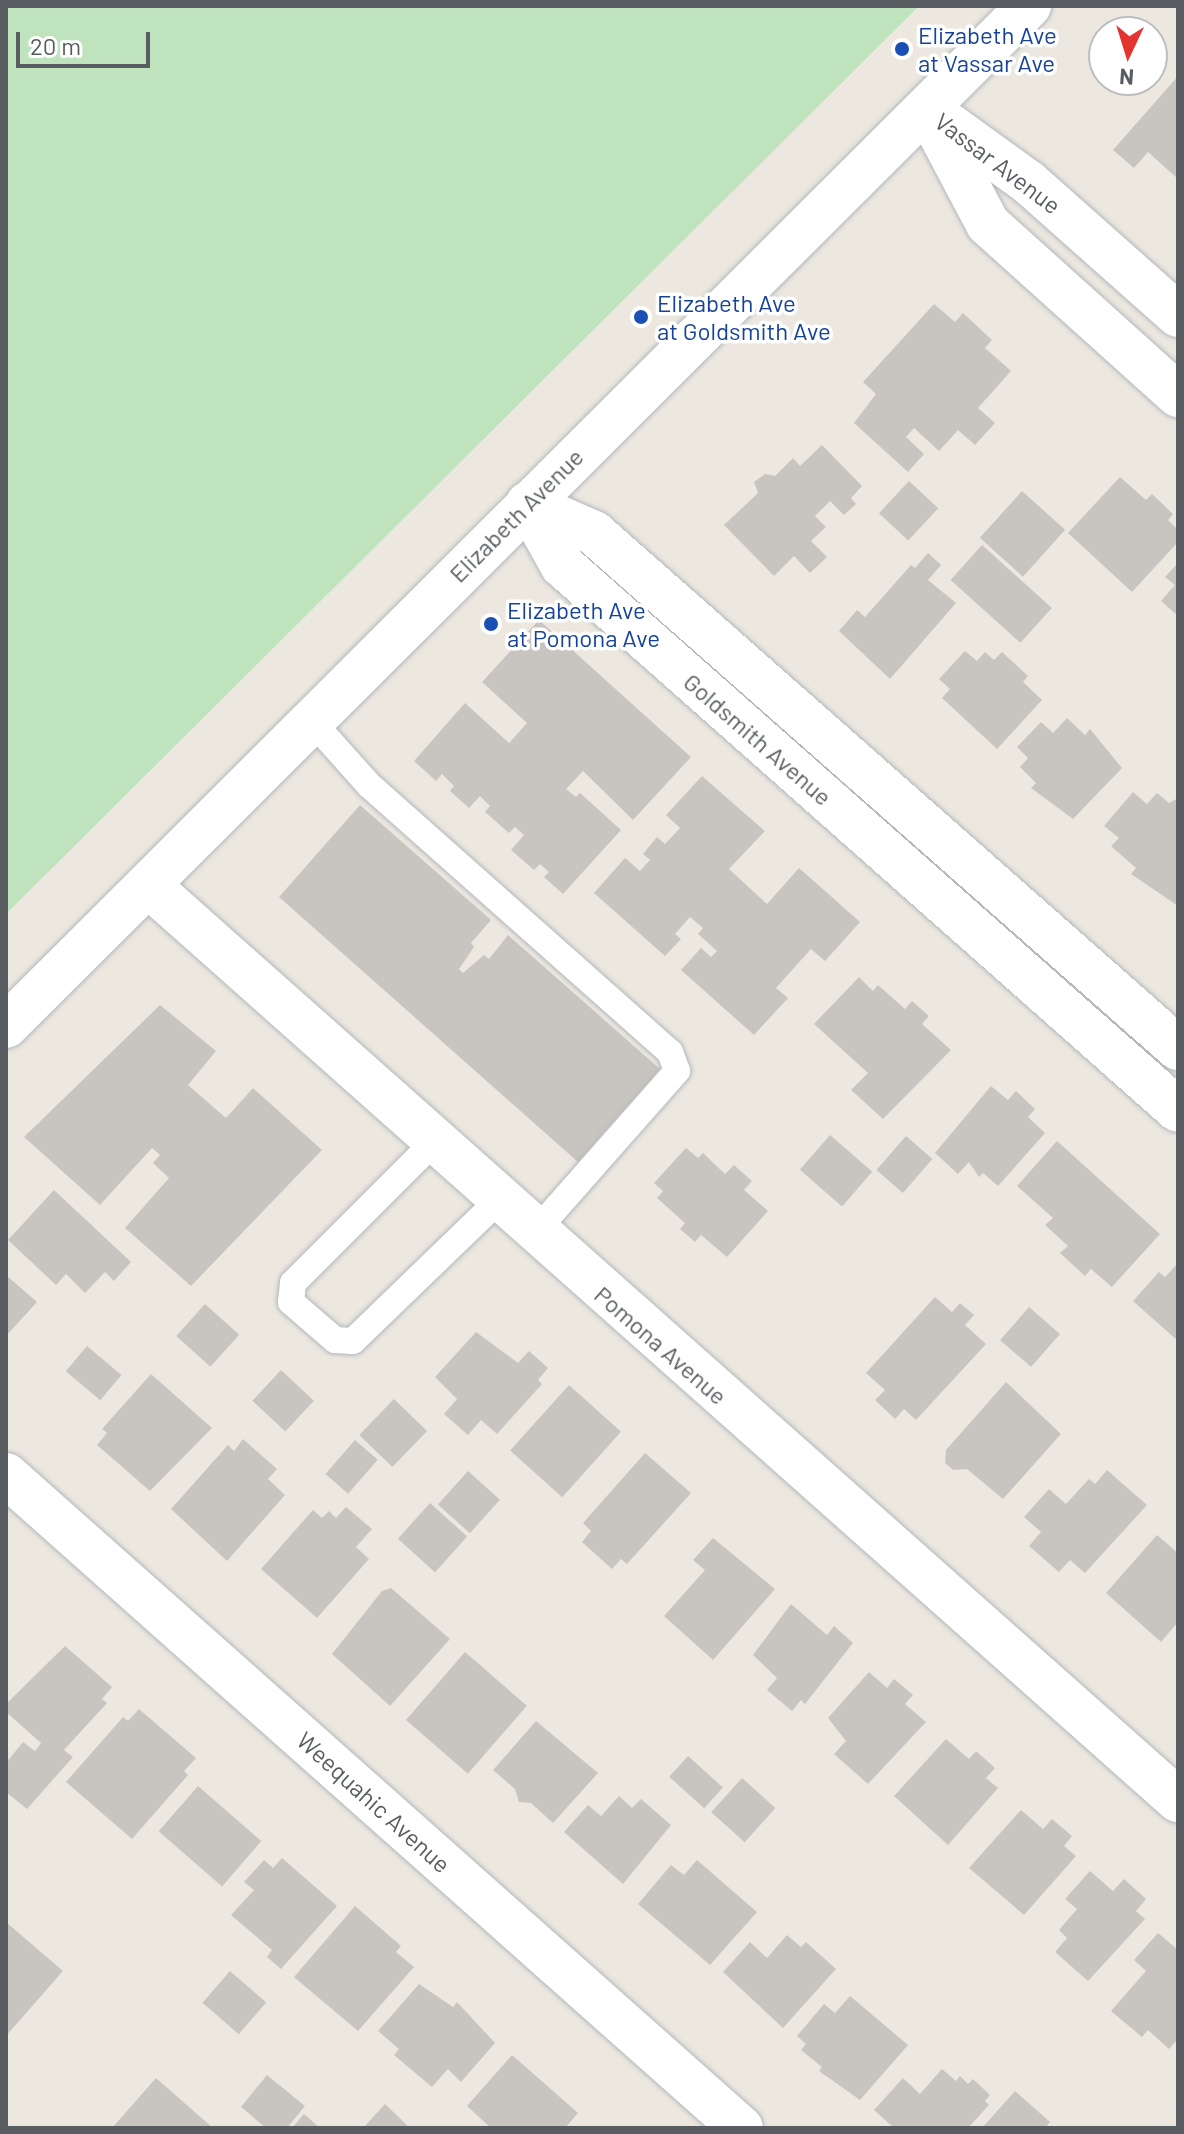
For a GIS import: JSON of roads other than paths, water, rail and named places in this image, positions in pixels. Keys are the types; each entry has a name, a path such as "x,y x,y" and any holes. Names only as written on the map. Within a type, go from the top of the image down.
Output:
{"street":[{"name":"Elizabeth Avenue","path":"6,1026 310,719 1029,6"},
{"name":"Vassar Avenue","path":"927,109 1028,182 1178,315"},
{"name":"Vassar Avenue","path":"927,109 988,224 1178,395"},
{"name":"Goldsmith Avenue","path":"528,504 594,533 1178,1048"},
{"name":"Goldsmith Avenue","path":"528,504 562,565 1178,1110"},
{"path":"916,878 948,845"},
{"name":"Pomona Avenue","path":"148,885 534,1233 1178,1800"},
{"name":"Weequahic Avenue","path":"6,1475 741,2128"}],"lane":[{"path":"310,719 369,785 670,1052 677,1071 534,1233"},
{"path":"433,1143 293,1283 291,1302 335,1340 353,1341 498,1201"}],"place":[{"name":"Elizabeth Ave at Vassar Ave","path":"902,49"},
{"name":"Elizabeth Ave at Goldsmith Ave","path":"641,317"},
{"name":"Elizabeth Ave at Pomona Ave","path":"491,624"}]}
